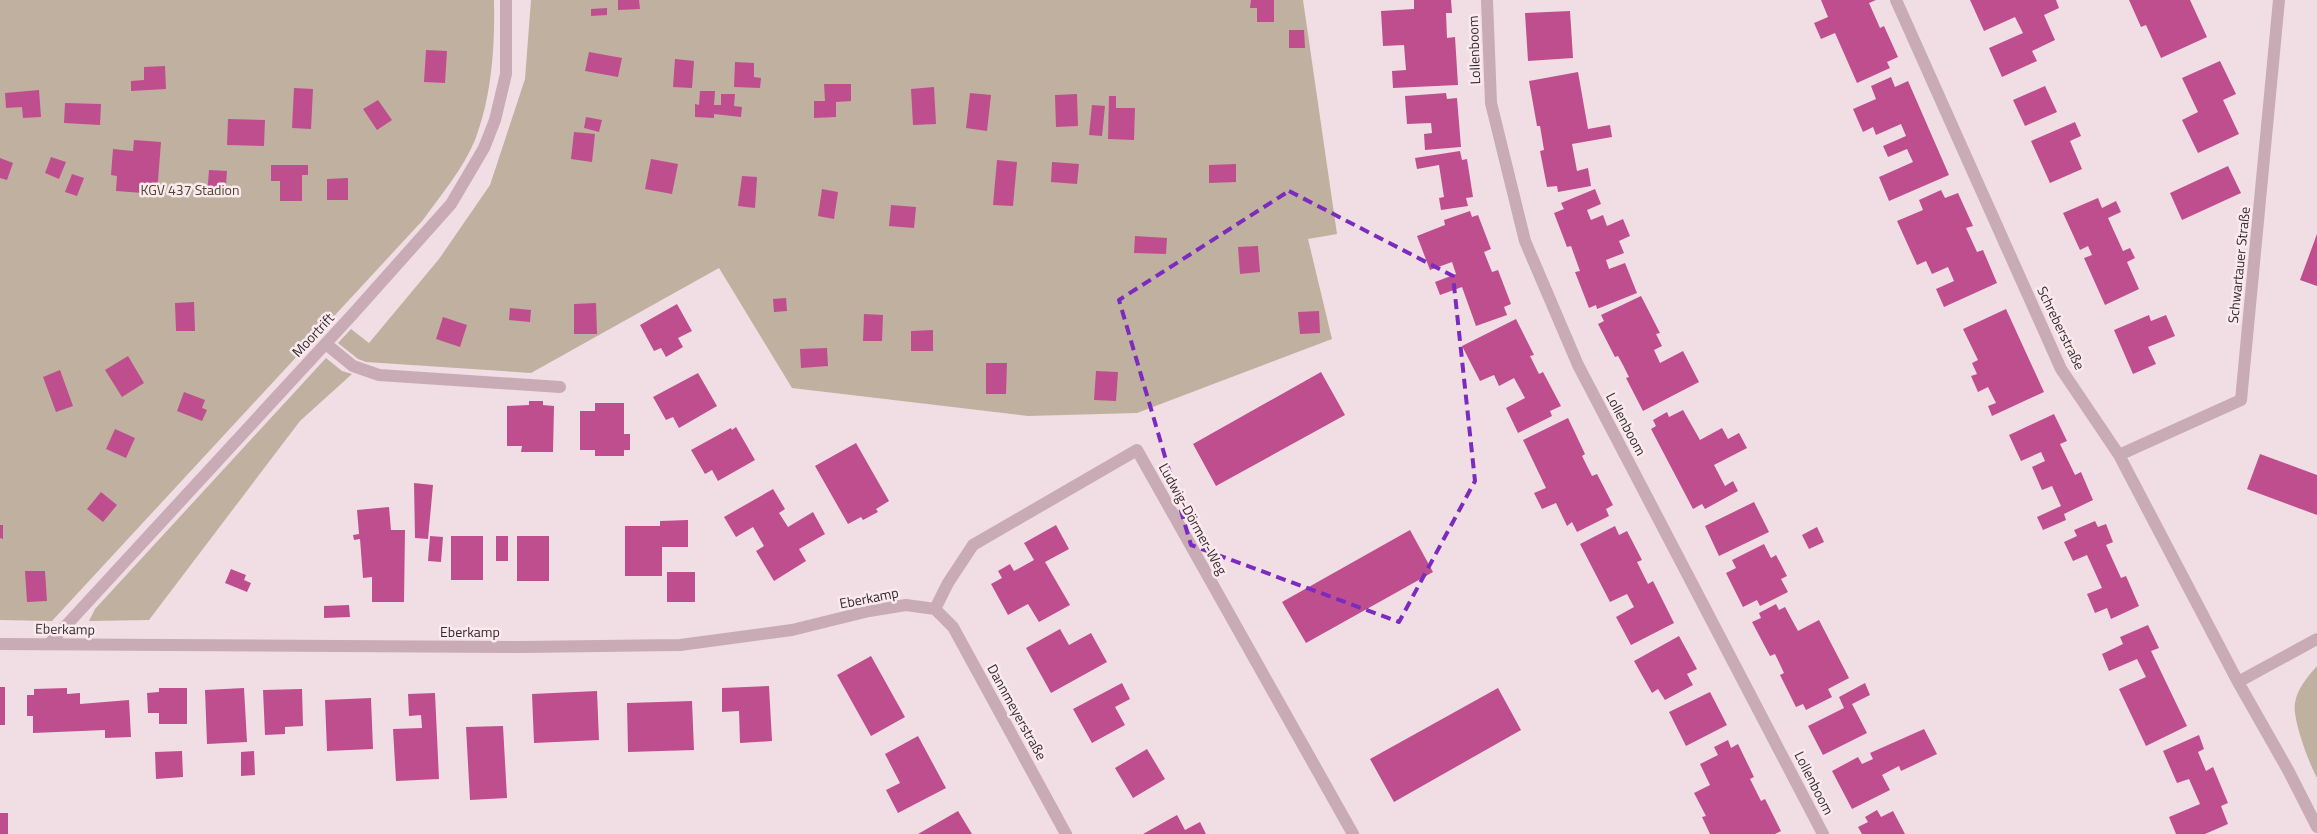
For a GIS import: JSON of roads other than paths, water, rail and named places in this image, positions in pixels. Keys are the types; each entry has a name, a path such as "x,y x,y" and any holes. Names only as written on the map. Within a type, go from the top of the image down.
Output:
{"street":[{"name":"Moortrift","path":"48,644 326,344 451,204 484,148 495,120 506,74 506,0"},
{"name":"Lollenboom","path":"1487,0 1492,102 1525,241 1578,365 1823,834"},
{"name":"Schreberstraße","path":"1896,0 2061,369 2119,455 2238,682 2288,770 2317,827"},
{"name":"Schwartauer Straße","path":"2119,455 2241,400 2279,0"},
{"path":"326,344 353,366 379,375 560,387"},
{"name":"Ludwig-Dörmer-Weg","path":"935,609 948,583 973,545 1137,450 1353,834"},
{"name":"Eberkamp","path":"0,644 520,647 680,645 792,630 869,611 906,605 935,609"},
{"name":"Dannmeyerstraße","path":"935,609 953,627 1066,834"},
{"path":"2238,682 2317,639"}],"park label":[{"name":"KGV 437 Stadion","path":"190,190"}]}
